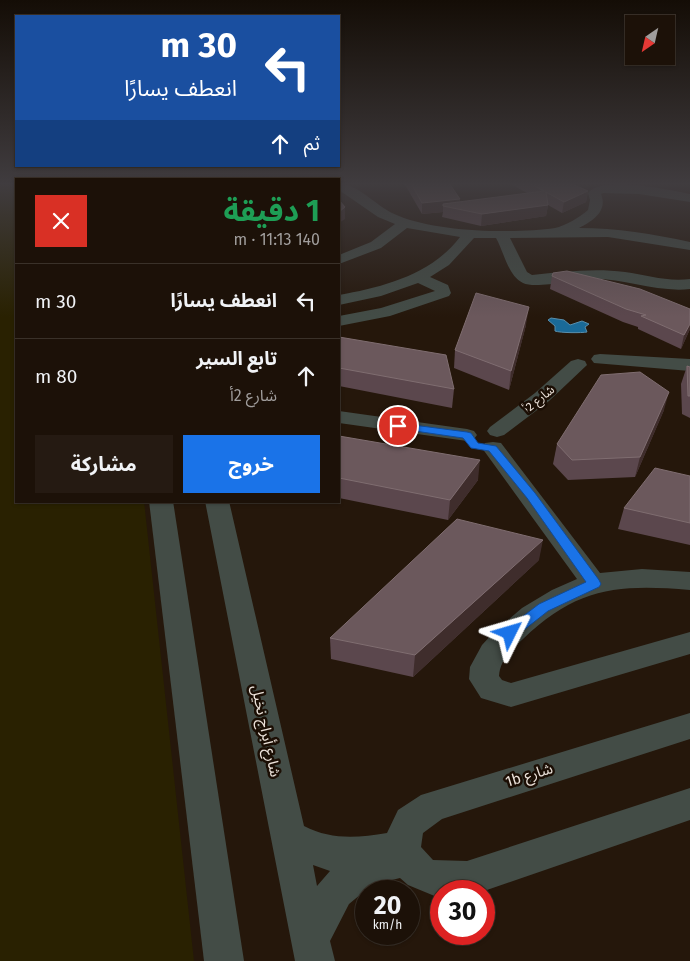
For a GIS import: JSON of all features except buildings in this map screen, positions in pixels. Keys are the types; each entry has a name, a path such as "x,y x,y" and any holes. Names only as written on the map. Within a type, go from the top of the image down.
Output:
{"street":[{"path":"340,260 376,245 399,228"},
{"path":"404,228 466,240 501,235 559,232 622,234 690,246"},
{"path":"559,232 567,228"},
{"path":"501,235 520,274 529,280 590,274 625,277 672,286 690,284"},
{"path":"340,300 375,292 418,277 448,259 466,240"},
{"path":"340,321 384,312 443,293 442,288 439,286 418,277"},
{"name":"شارع 2أ","path":"495,439 578,365 570,360 569,355 572,353 587,352 600,358 690,365"},
{"path":"340,417 467,435 476,428 487,428 594,584"},
{"path":"161,503 224,961"},
{"name":"شارع أبراج نخيل","path":"217,503 313,951"},
{"path":"690,581 638,580 594,584 543,607 520,624 500,643 485,664 482,674 485,682 491,688 500,693 510,695 690,642"},
{"name":"1b شارع","path":"405,853 403,834 409,824 425,810 448,799 690,726"},
{"path":"405,853 416,870 428,876 445,880 467,879 488,874 690,804"},
{"path":"288,836 317,850 349,857 405,853"},
{"path":"313,951 320,917 333,896 348,878 405,853"}],"sand":[{"path":"0,228 15,228 15,503 144,503 194,961 0,961"}],"water":[{"path":"551,318 564,320 570,325 582,321 589,324 585,327 587,332 555,331 555,326 548,320"}],"route":[{"path":"398,426 467,435 470,442 474,445 493,448 562,537 594,584 568,594 543,607 510,633"}]}
